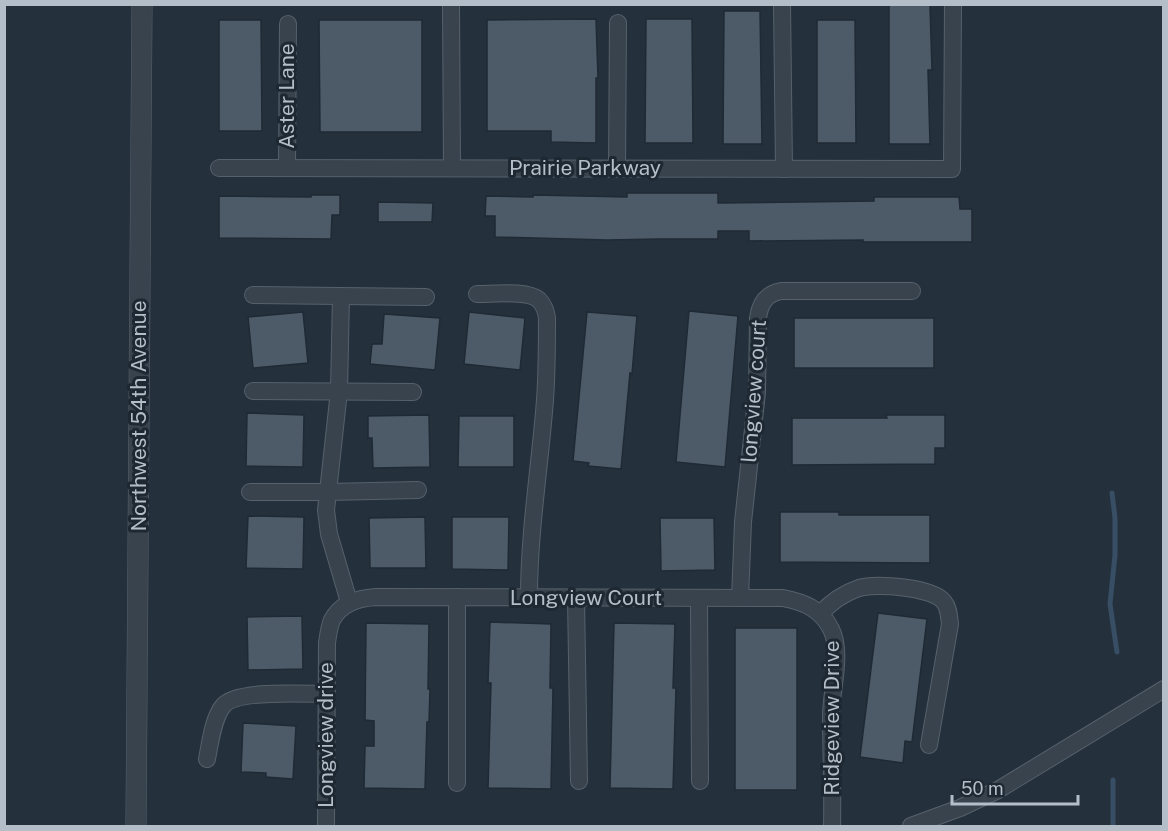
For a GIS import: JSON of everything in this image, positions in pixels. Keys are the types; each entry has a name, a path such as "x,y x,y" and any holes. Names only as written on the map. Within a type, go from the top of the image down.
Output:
{"street":[{"name":"Northwest 54th Avenue","path":"136,826 142,4"},
{"path":"451,4 452,168"},
{"path":"782,4 784,169"},
{"name":"Prairie Parkway","path":"219,168 952,169 953,4"},
{"path":"617,168 618,23"},
{"name":"Aster Lane","path":"287,168 288,24"},
{"name":"longview court","path":"740,598 743,522 757,392 759,307 765,298 781,291 912,291"},
{"name":"longview court","path":"477,294 532,296 539,300 545,308 547,318 545,399 534,504 529,597"},
{"path":"253,295 426,297"},
{"path":"341,296 339,391 326,510 329,534 349,602"},
{"path":"253,391 413,392"},
{"path":"250,492 418,490"},
{"path":"820,614 844,594 879,585 920,591 935,595 944,602 950,624 929,745"},
{"name":"Longview Court","path":"349,602 363,597 783,598 812,607 820,614"},
{"path":"457,597 457,783"},
{"name":"longview court","path":"576,597 579,781"},
{"path":"699,598 700,781"},
{"name":"Longview drive","path":"326,826 327,643 331,622 338,611 349,602"},
{"name":"Ridgeview Drive","path":"820,614 832,631 836,644 831,712 832,826"},
{"path":"911,826 960,808 998,790 1164,689"},
{"path":"207,759 220,708 226,702 248,694 327,694"}],"building":[{"path":"889,4 930,4 932,70 928,70 930,144 889,144"},
{"path":"724,11 760,11 762,144 723,144"},
{"path":"596,19 598,78 596,78 596,143 551,142 551,131 487,131 487,20"},
{"path":"646,19 692,19 693,143 645,143"},
{"path":"219,20 261,20 262,131 219,131"},
{"path":"319,20 422,20 422,132 320,132"},
{"path":"817,20 855,20 856,143 817,143"},
{"path":"627,193 718,193 718,203 874,201 874,197 959,197 960,209 972,209 972,242 749,241 749,231 718,231 718,239 607,240 495,237 495,216 485,216 486,196 627,197"},
{"path":"311,195 340,195 340,215 332,215 331,239 219,238 219,196 311,197"},
{"path":"378,202 433,203 432,222 378,222"},
{"path":"689,311 738,316 725,467 676,462"},
{"path":"303,312 308,363 253,368 248,317"},
{"path":"469,312 525,318 520,370 464,364"},
{"path":"587,312 637,316 621,469 588,466 589,463 573,461"},
{"path":"384,314 440,318 435,370 370,364 372,344 382,344"},
{"path":"794,318 934,318 934,368 794,368"},
{"path":"247,413 304,415 303,467 246,466"},
{"path":"429,415 430,467 373,468 372,438 368,438 368,416"},
{"path":"886,415 945,415 945,448 935,448 935,464 792,465 792,418 887,418"},
{"path":"459,416 514,416 514,467 458,467"},
{"path":"780,512 839,512 839,515 930,515 930,563 780,562"},
{"path":"248,516 304,517 303,569 246,568"},
{"path":"425,517 426,568 370,568 369,518"},
{"path":"452,517 509,517 508,570 452,569"},
{"path":"660,518 714,518 715,570 661,571"},
{"path":"878,613 927,619 912,742 905,741 903,763 860,757"},
{"path":"302,616 303,669 248,670 247,617"},
{"path":"490,622 551,624 550,688 553,688 551,789 488,788"},
{"path":"366,623 429,624 428,689 430,689 425,789 364,788 365,746 374,746 374,721 365,720"},
{"path":"614,623 675,624 673,789 610,788"},
{"path":"735,628 797,628 797,790 735,790"},
{"path":"243,723 296,726 293,779 266,777 266,773 241,772"}],"waterway":[{"path":"1112,493 1115,555 1110,604 1117,652"},
{"path":"1113,780 1113,826"}]}
